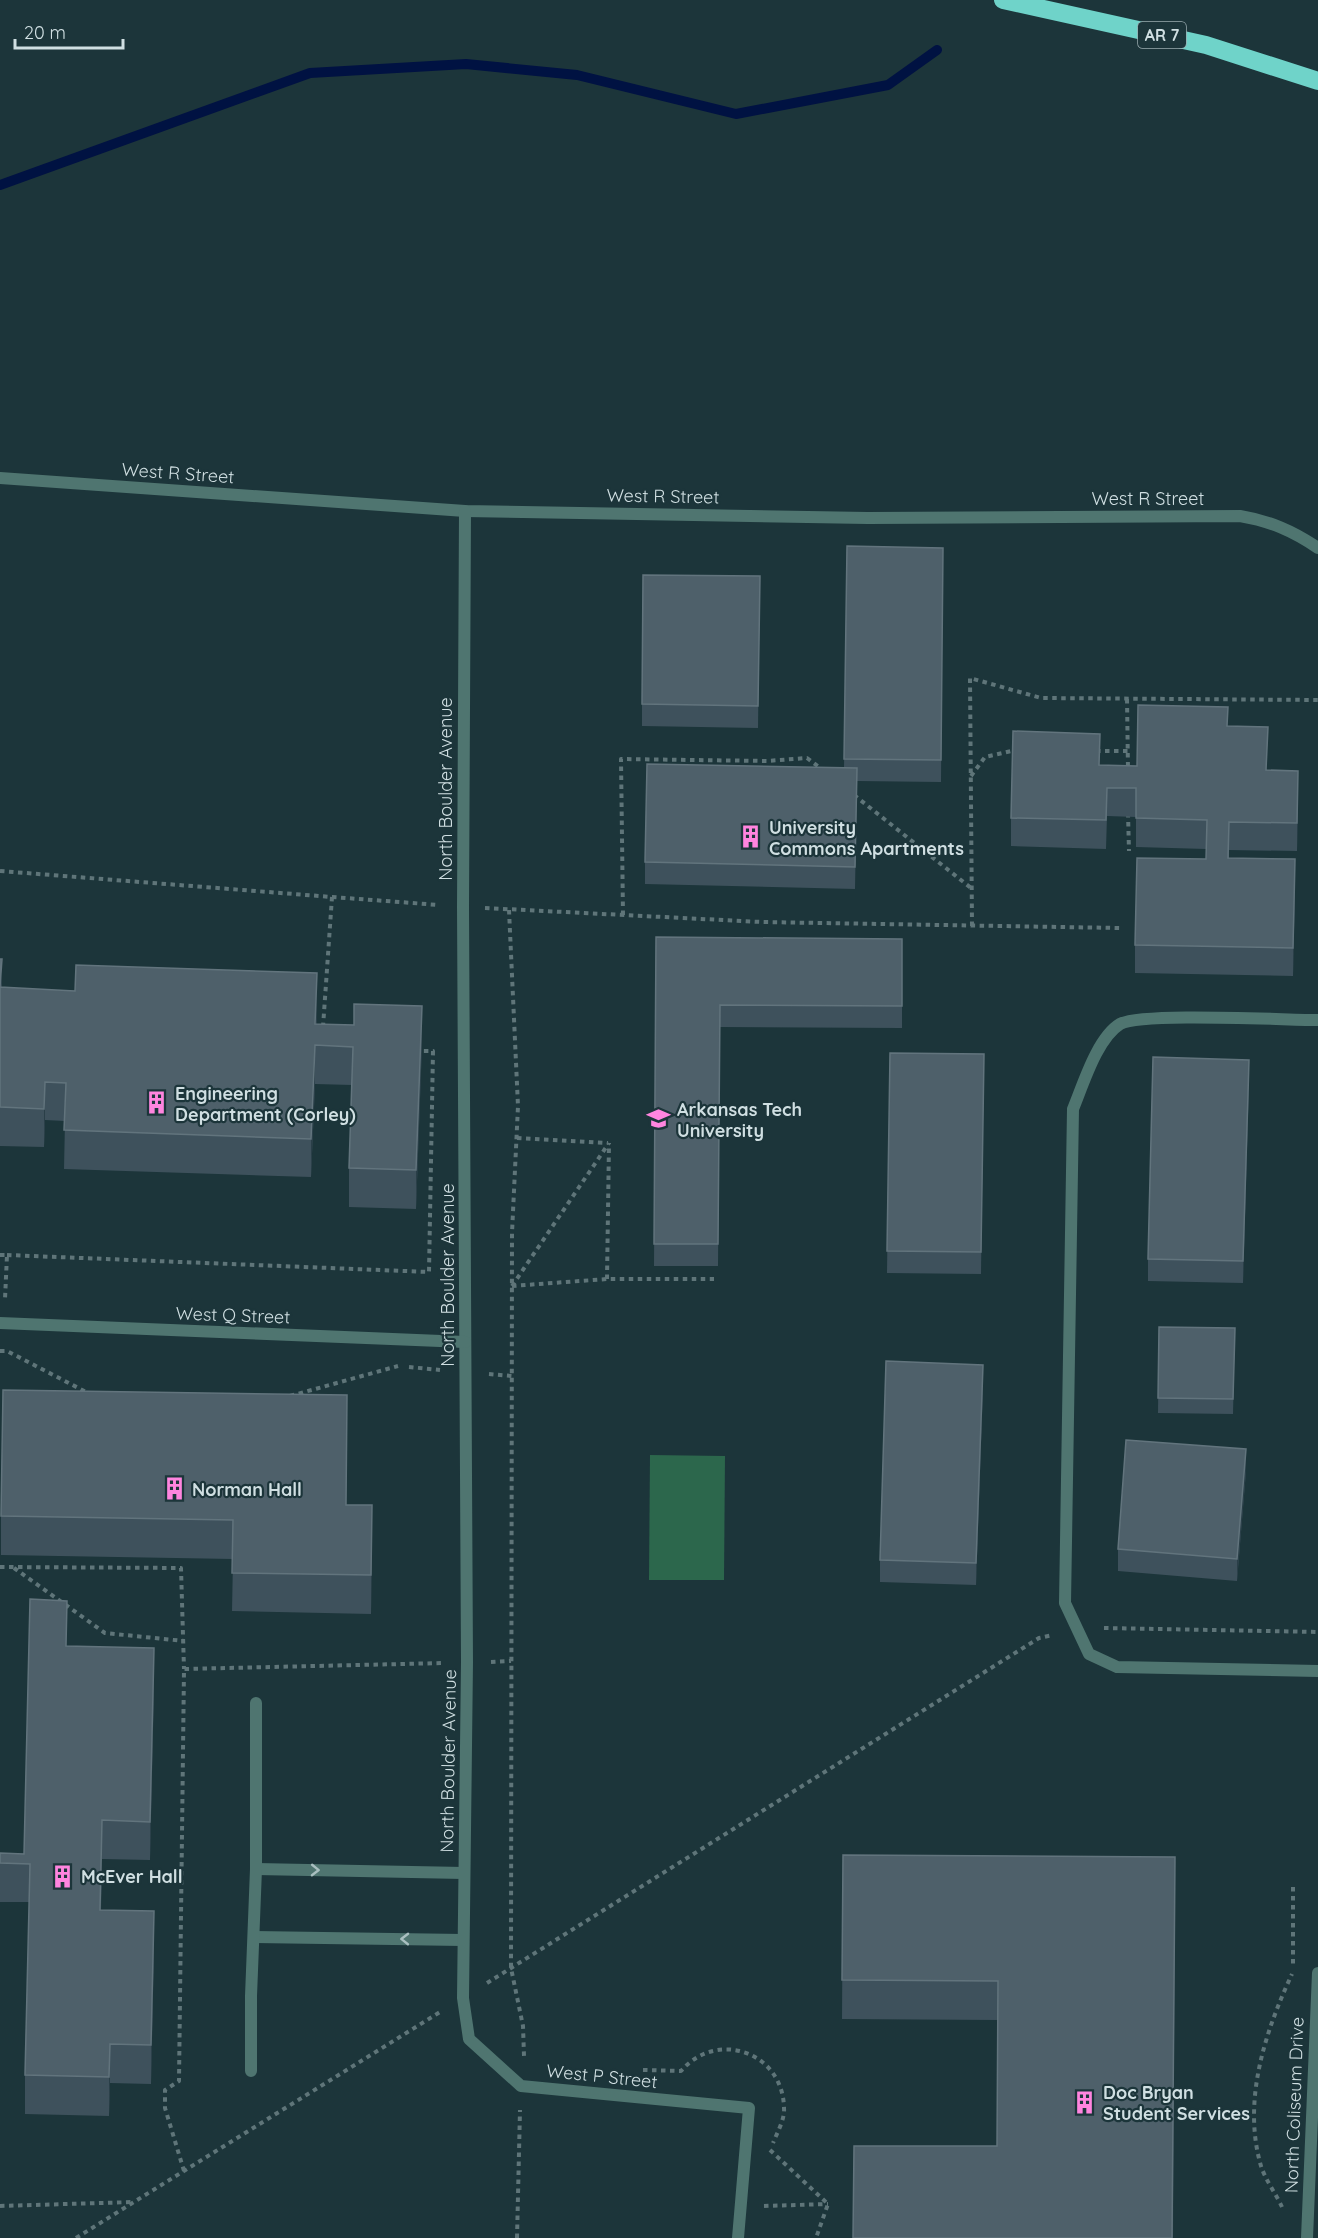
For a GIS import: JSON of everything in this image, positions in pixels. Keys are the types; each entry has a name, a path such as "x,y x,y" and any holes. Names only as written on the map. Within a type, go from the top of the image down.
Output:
{"highway":[{"name":"AR 7","path":"1003,0 1206,45 1318,81"}],"street":[{"name":"West R Street","path":"0,478 465,511 868,518 1240,516 1267,520 1296,533 1318,548"},
{"name":"North Boulder Avenue","path":"465,511 463,907 467,1662 463,1998 469,2039"},
{"path":"1318,1020 1152,1018 1120,1024 1100,1046 1073,1109 1065,1603 1089,1654 1118,1667 1318,1671"},
{"name":"West Q Street","path":"0,1323 465,1342"},
{"path":"251,2071 256,1869 256,1703"},
{"path":"256,1869 464,1873"},
{"path":"254,1937 464,1940"},
{"name":"North Coliseum Drive","path":"1307,2237 1318,1973"},
{"name":"West P Street","path":"469,2039 521,2086 749,2108 738,2238"}],"path":[{"path":"972,926 970,678 1041,698 1318,700"},
{"path":"1127,699 1128,773"},
{"path":"971,777 985,757 1012,750 1023,750"},
{"path":"1093,751 1128,751"},
{"path":"623,915 621,759 767,761 807,758 825,772"},
{"path":"853,794 971,888"},
{"path":"1128,807 1129,851"},
{"path":"0,871 508,910 762,922 1120,928"},
{"path":"322,1038 332,897"},
{"path":"508,910 518,1106 512,1286 511,1968 523,2026 517,2238"},
{"path":"0,1255 429,1272 433,1051 410,1051"},
{"path":"517,1138 609,1143"},
{"path":"607,1279 609,1143"},
{"path":"512,1286 609,1143"},
{"path":"0,1306 5,1303 7,1256"},
{"path":"512,1286 607,1279 714,1279"},
{"path":"0,1351 7,1351 95,1396"},
{"path":"284,1397 396,1366 512,1376"},
{"path":"0,1567 181,1568 183,1669"},
{"path":"13,1567 105,1633 184,1641"},
{"path":"76,2238 1040,1638 1077,1628 1318,1632"},
{"path":"1285,2213 1261,2167 1256,2131 1256,2102 1260,2056 1277,2006 1293,1970 1293,1887"},
{"path":"636,2070 681,2071 692,2058 712,2049 732,2050 756,2057 778,2077 785,2109 767,2157"},
{"path":"770,2150 828,2204"},
{"path":"763,2195 763,2216"},
{"path":"0,2206 135,2202"},
{"path":"763,2206 828,2204"},
{"path":"816,2238 828,2204"}],"green space":[{"path":"650,1455 725,1456 724,1580 649,1580"}],"building":[{"name":"University Commons Apartments","path":"847,546 943,548 941,760 844,759"},
{"path":"643,575 760,576 758,706 642,704"},
{"path":"1138,705 1228,707 1227,726 1268,727 1266,770 1298,771 1297,823 1229,822 1228,858 1295,859 1293,948 1135,945 1137,858 1206,859 1207,820 1136,818 1136,788 1107,788 1106,820 1011,818 1013,731 1100,734 1099,765 1137,766"},
{"name":"University Commons Apartments","path":"647,764 857,768 855,867 645,862"},
{"path":"656,937 902,939 902,1006 720,1005 718,1244 654,1244"},
{"path":"0,959 2,959 0,987"},
{"name":"Engineering Department (Corley)","path":"76,965 317,973 315,1024 354,1025 354,1004 422,1006 416,1170 349,1168 353,1047 315,1045 311,1139 64,1130 66,1083 45,1082 44,1109 0,1107 0,987 75,991"},
{"path":"890,1053 984,1054 981,1252 887,1251"},
{"path":"1153,1057 1249,1060 1243,1261 1148,1259"},
{"path":"1159,1327 1235,1328 1233,1399 1158,1398"},
{"path":"886,1361 983,1365 976,1563 880,1560"},
{"name":"Norman Hall","path":"3,1390 347,1395 346,1505 372,1505 371,1575 232,1573 233,1520 1,1516"},
{"path":"1126,1440 1246,1449 1237,1559 1118,1549"},
{"name":"McEver Hall","path":"30,1599 67,1601 66,1646 154,1648 150,1822 102,1820 100,1910 154,1911 151,2045 110,2044 109,2077 25,2075 30,1864 0,1863 0,1853 24,1854"},
{"name":"Doc Bryan Student Services","path":"843,1855 1175,1857 1172,2238 853,2238 854,2146 997,2146 998,1981 842,1980"}],"waterway":[{"path":"0,185 310,73 466,64 577,75 736,114 888,85 937,50"}],"place":[{"name":"University Commons Apartments","path":"751,837"},
{"name":"Engineering Department (Corley)","path":"157,1103"},
{"name":"Arkansas Tech University","path":"659,1119"},
{"name":"Norman Hall","path":"174,1489"},
{"name":"McEver Hall","path":"63,1876"},
{"name":"Doc Bryan Student Services","path":"1085,2102"}]}
